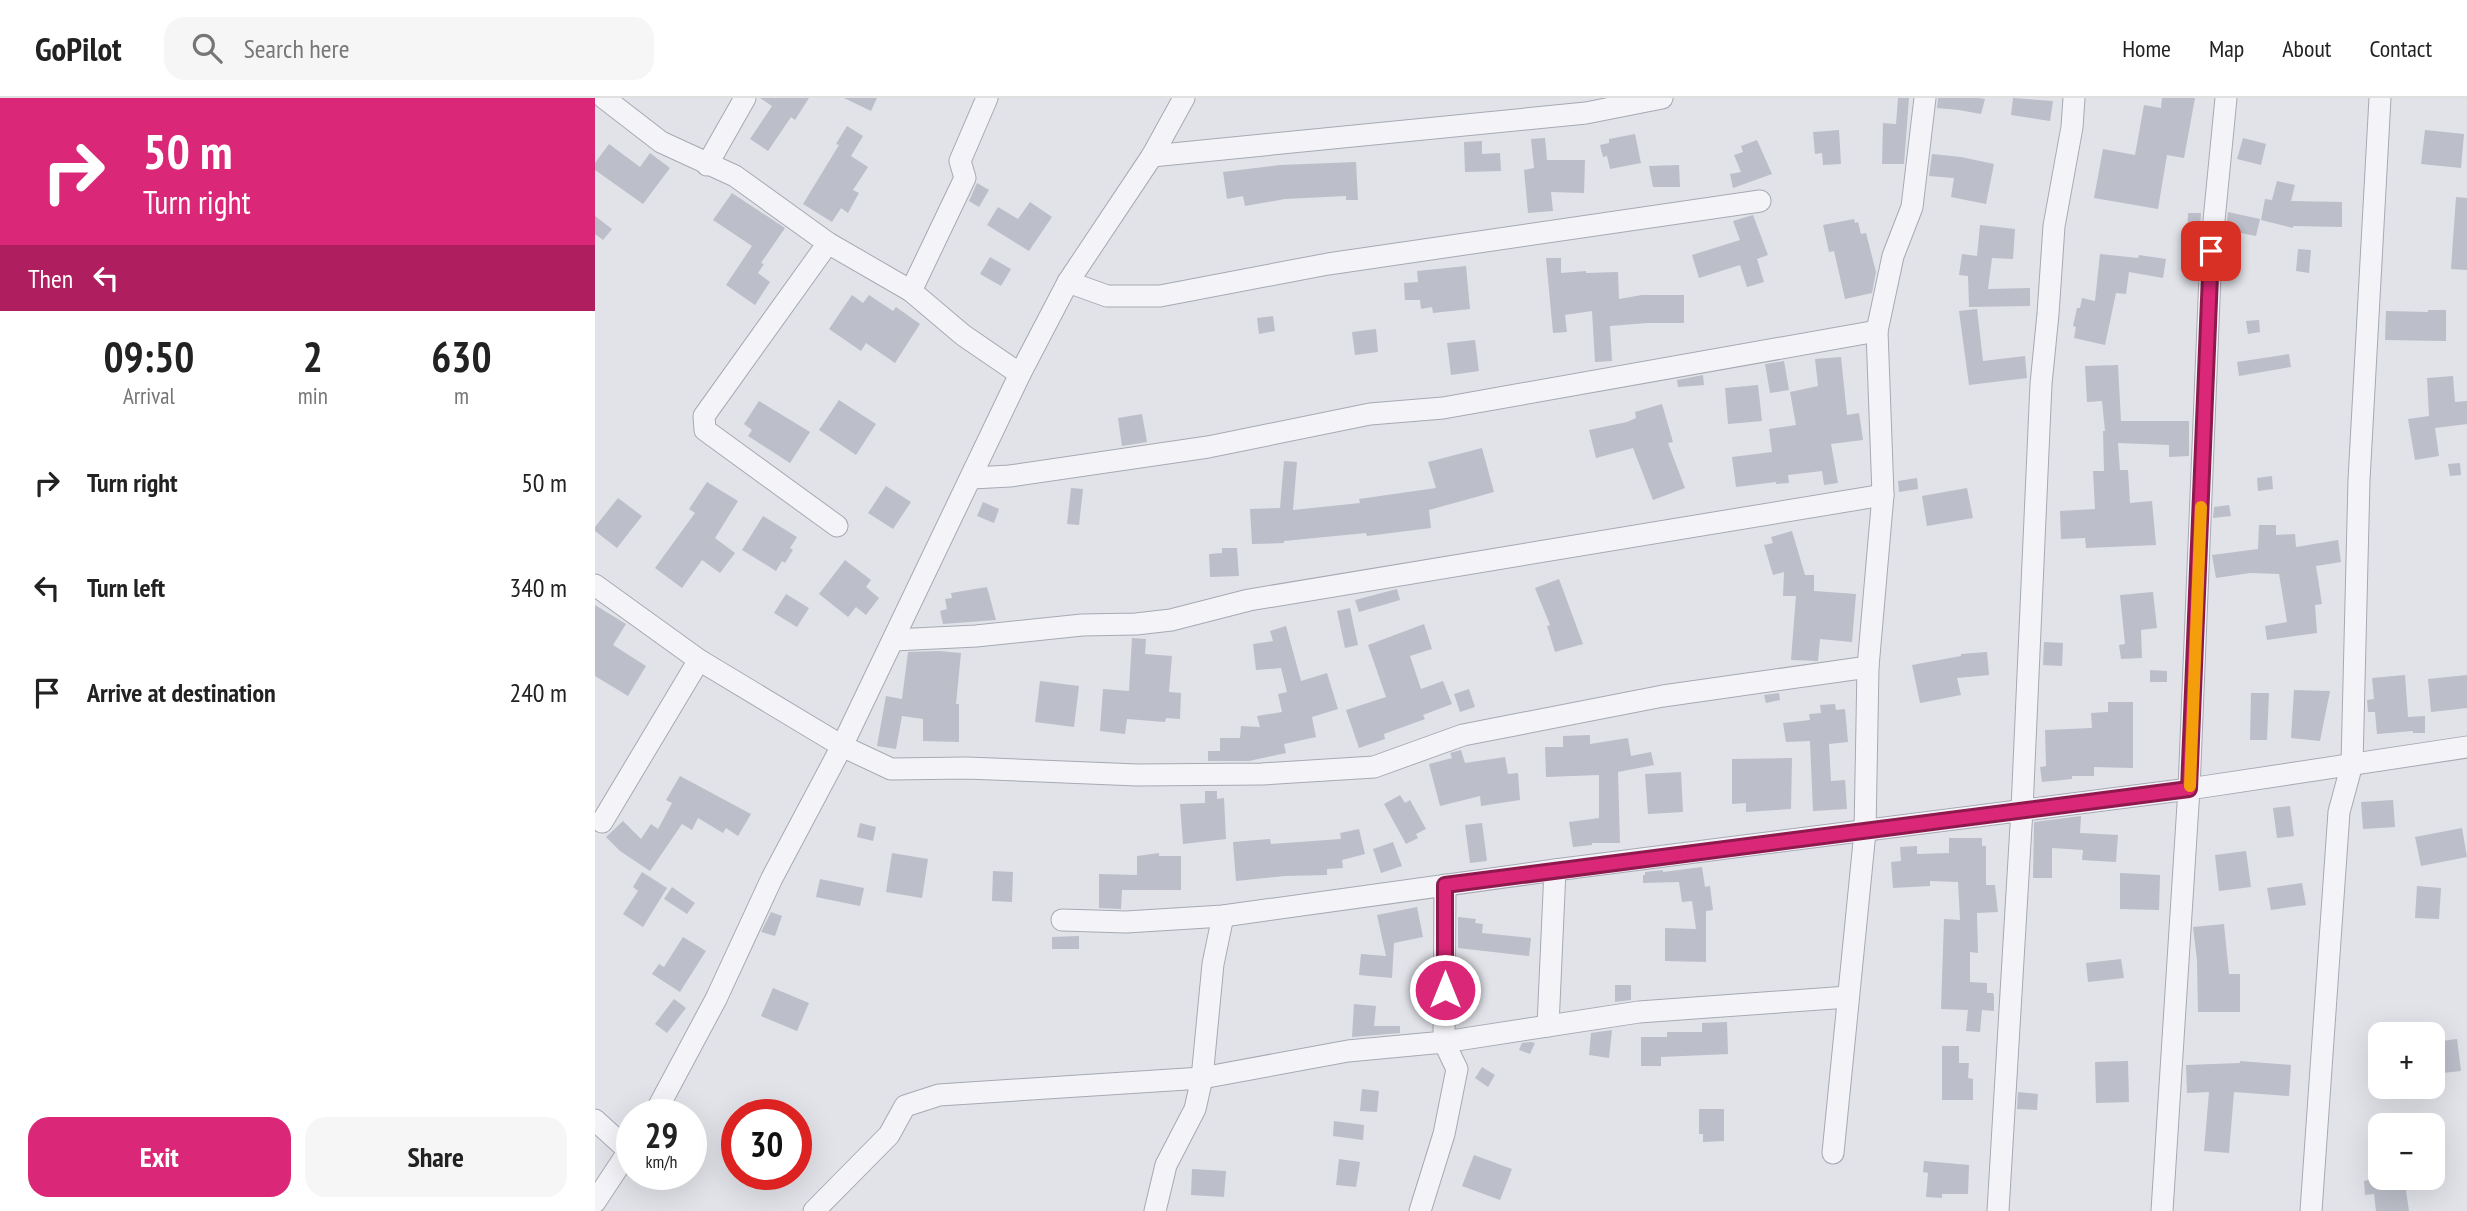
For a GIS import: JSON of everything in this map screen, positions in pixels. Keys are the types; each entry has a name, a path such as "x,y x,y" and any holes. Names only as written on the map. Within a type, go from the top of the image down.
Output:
{"street":[{"path":"604,98 661,142 735,176 828,243 912,291 964,335 1020,374"},
{"path":"707,165 745,98"},
{"path":"912,291 965,178 960,162 987,98"},
{"path":"663,1099 705,1021 772,878 842,746 1020,374 1068,282 1152,156 1184,98"},
{"path":"1152,156 1586,113 1661,98"},
{"path":"1833,1153 1865,831 1868,667 1883,495 1877,331 1893,257 1912,207 1925,98"},
{"path":"1998,1211 2022,809 2041,384 2054,226 2072,127 2074,98"},
{"path":"2162,1211 2189,789 2211,251 2226,98"},
{"path":"2311,1211 2339,812 2351,764 2359,480 2380,98"},
{"path":"1068,282 1107,296 1160,296 1328,264 1760,201"},
{"path":"828,243 704,416 705,430 837,526"},
{"path":"972,478 1010,476 1208,447 1370,414 1443,408 1877,331"},
{"path":"894,640 1171,620 1249,600 1883,495"},
{"path":"595,585 699,660 842,746 891,769 967,768 1137,775 1262,774 1374,767 1463,735 1663,696 1868,667"},
{"path":"602,822 699,660"},
{"path":"1062,920 1126,922 1223,916 1555,870 2189,789 2467,747"},
{"path":"1548,1026 1555,870"},
{"path":"1420,1211 1444,1134 1457,1069 1444,1042 1445,885"},
{"path":"1155,1211 1166,1165 1195,1109 1202,1078 1213,964 1223,916"},
{"path":"814,1211 889,1135 905,1106 939,1095 1202,1078 1348,1051 1444,1042 1639,1012 1848,997"},
{"path":"595,1120 616,1137"},
{"path":"596,1197 616,1168"}],"building":[{"path":"760,98 809,98 795,120 791,117 768,151 750,139 772,106"},
{"path":"844,98 877,98 871,111"},
{"path":"1898,98 1909,98 1904,164 1882,164 1883,123 1896,124"},
{"path":"1938,98 1985,99 1981,114 1937,108"},
{"path":"2013,98 2053,101 2050,121 2011,115"},
{"path":"2162,98 2195,98 2184,158 2167,155 2158,209 2094,198 2103,149 2135,155 2144,105 2161,108"},
{"path":"847,126 863,136 851,156 868,167 853,190 859,193 848,213 841,208 832,222 803,204 839,145 836,144"},
{"path":"1839,130 1841,164 1823,165 1822,153 1815,154 1813,132"},
{"path":"2425,130 2464,134 2461,168 2421,164"},
{"path":"1635,134 1641,163 1610,169 1607,156 1603,157 1600,145 1609,143 1609,139"},
{"path":"1545,138 1547,160 1585,160 1584,193 1551,192 1553,211 1528,213 1524,170 1534,168 1531,139"},
{"path":"2243,138 2266,144 2261,165 2237,159"},
{"path":"1757,140 1772,174 1733,188 1730,174 1741,172 1734,155 1743,152 1741,146"},
{"path":"1482,141 1482,154 1500,153 1501,171 1465,172 1464,142"},
{"path":"609,144 640,167 650,153 670,168 643,204 595,170 595,163"},
{"path":"1932,154 1994,164 1986,204 1951,197 1954,178 1929,176"},
{"path":"1356,162 1358,200 1346,200 1346,196 1285,199 1245,206 1243,196 1227,199 1223,172 1280,165"},
{"path":"1679,165 1680,187 1653,187 1649,166"},
{"path":"2277,181 2295,185 2291,201 2342,202 2342,227 2293,228 2261,220 2265,199 2272,200"},
{"path":"977,183 989,190 979,207 969,201"},
{"path":"732,193 785,228 761,263 764,264 758,273 770,282 755,305 726,285 752,246 713,220"},
{"path":"2456,197 2467,198 2467,270 2451,269"},
{"path":"1030,202 1052,217 1029,251 987,225 998,207 1018,219"},
{"path":"2228,212 2260,219 2256,236 2226,230"},
{"path":"2188,213 2201,213 2199,241 2187,241"},
{"path":"1753,215 1768,255 1757,259 1764,282 1747,287 1740,265 1699,278 1692,255 1740,240 1733,221"},
{"path":"595,216 612,229 603,240 595,234"},
{"path":"1854,219 1855,223 1858,222 1861,234 1866,233 1876,272 1872,293 1845,299 1834,251 1829,252 1823,225"},
{"path":"1980,225 2015,229 2013,259 1992,258 1988,289 2030,288 2030,306 1969,307 1968,276 1959,275 1962,254 1977,256"},
{"path":"2298,249 2311,250 2309,273 2296,271"},
{"path":"2100,254 2166,259 2163,278 2129,272 2126,294 2116,293 2105,345 2074,338 2076,327 2073,326 2082,298 2095,301"},
{"path":"990,257 1011,269 1001,286 980,274"},
{"path":"1546,258 1561,258 1561,273 1618,272 1619,299 1642,295 1684,295 1684,323 1610,326 1612,361 1595,362 1592,311 1565,315 1567,332 1553,333"},
{"path":"1466,266 1470,309 1433,313 1432,307 1421,309 1420,300 1405,300 1404,283 1418,282 1417,271"},
{"path":"852,295 863,303 869,295 893,311 896,307 920,324 895,363 866,343 861,351 829,329"},
{"path":"1977,309 1983,361 2025,356 2027,378 1969,385 1959,311"},
{"path":"2446,310 2446,341 2385,340 2386,311"},
{"path":"1273,316 1275,331 1259,334 1257,318"},
{"path":"2259,320 2260,332 2248,334 2246,321"},
{"path":"1376,329 1378,352 1355,355 1352,332"},
{"path":"1475,340 1479,371 1451,375 1447,343"},
{"path":"2289,354 2291,367 2239,376 2237,362"},
{"path":"1841,357 1847,415 1859,413 1863,440 1831,444 1838,483 1824,485 1822,471 1788,475 1789,483 1736,487 1732,457 1772,452 1769,429 1796,425 1790,392 1818,386 1815,359"},
{"path":"1784,361 1789,390 1770,393 1765,364"},
{"path":"2118,365 2121,421 2189,421 2189,456 2169,457 2169,445 2118,443 2120,470 2128,470 2130,503 2152,501 2156,545 2086,548 2085,538 2061,539 2060,511 2095,509 2093,471 2104,471 2105,431 2102,401 2087,402 2085,366"},
{"path":"1703,375 1704,385 1678,387 1677,380"},
{"path":"2453,376 2455,402 2467,401 2467,424 2435,428 2439,456 2415,460 2408,419 2429,416 2427,378"},
{"path":"1758,385 1762,421 1728,424 1725,388"},
{"path":"839,400 876,424 856,455 819,430"},
{"path":"759,401 810,432 790,463 748,436 752,430 744,424"},
{"path":"1662,404 1673,442 1668,443 1685,488 1653,500 1633,448 1596,458 1589,430 1627,422 1636,418 1635,412"},
{"path":"1142,414 1147,442 1122,446 1118,418"},
{"path":"1482,448 1494,492 1429,510 1431,528 1367,536 1366,533 1252,544 1250,509 1280,508 1284,461 1297,462 1293,510 1360,503 1359,499 1436,488 1428,462"},
{"path":"2460,463 2461,475 2450,476 2448,464"},
{"path":"2272,476 2273,489 2258,491 2257,478"},
{"path":"1917,478 1918,489 1899,492 1898,481"},
{"path":"707,482 738,501 715,538 735,553 720,573 702,560 682,588 655,568 695,513 689,509"},
{"path":"886,486 911,502 893,529 868,513"},
{"path":"1071,488 1083,489 1079,525 1067,524"},
{"path":"1967,488 1973,518 1927,526 1922,496"},
{"path":"618,498 642,516 617,548 595,531 595,527"},
{"path":"983,502 999,509 994,523 977,516"},
{"path":"2229,505 2231,516 2213,518 2214,507"},
{"path":"763,516 797,537 785,563 782,561 776,571 742,550"},
{"path":"2259,525 2276,525 2276,535 2295,534 2296,547 2338,540 2341,562 2316,566 2322,604 2315,605 2317,633 2267,640 2265,626 2287,622 2279,574 2250,573 2216,578 2212,555 2258,549"},
{"path":"1792,531 1805,575 1814,575 1814,591 1856,594 1852,642 1820,639 1818,661 1791,660 1796,596 1783,596 1784,572 1773,575 1764,545 1773,543 1771,537"},
{"path":"1222,548 1237,548 1239,576 1210,577 1209,554 1222,553"},
{"path":"845,560 871,580 866,587 879,598 866,615 856,607 848,617 819,594"},
{"path":"1559,579 1583,644 1555,652 1547,626 1550,625 1535,588"},
{"path":"987,587 996,620 943,624 940,611 947,609 945,599 952,598 951,593"},
{"path":"1397,589 1400,600 1359,612 1355,600"},
{"path":"2153,592 2157,628 2141,630 2142,658 2121,659 2119,645 2125,644 2120,595"},
{"path":"786,594 809,608 797,627 774,613"},
{"path":"595,605 626,624 613,645 646,666 628,696 595,676"},
{"path":"1350,608 1358,645 1345,648 1337,611"},
{"path":"1424,624 1432,649 1410,656 1421,689 1443,681 1452,704 1423,715 1425,719 1384,734 1385,739 1359,748 1346,710 1386,697 1368,645"},
{"path":"1286,626 1301,681 1327,673 1338,709 1312,717 1316,737 1284,744 1286,753 1249,761 1208,761 1208,751 1220,751 1220,738 1240,738 1241,726 1260,727 1257,716 1282,712 1278,694 1287,692 1281,668 1256,670 1253,644 1273,641 1270,631"},
{"path":"1132,638 1146,639 1145,654 1172,656 1169,692 1181,693 1180,719 1166,718 1165,722 1127,719 1125,734 1100,731 1103,689 1129,691"},
{"path":"2044,642 2063,643 2062,666 2043,665"},
{"path":"908,652 961,653 956,704 959,704 959,742 923,741 923,719 902,716 896,749 877,746 886,696 902,699"},
{"path":"1987,652 1989,675 1957,678 1961,695 1920,703 1912,665 1961,654"},
{"path":"2150,670 2167,671 2167,682 2150,682"},
{"path":"2405,675 2408,717 2425,716 2425,733 2413,731 2377,734 2375,712 2368,712 2367,700 2374,699 2372,678"},
{"path":"2467,675 2467,708 2431,712 2428,679"},
{"path":"1040,681 1079,686 1074,727 1035,722"},
{"path":"1469,689 1475,707 1460,712 1454,694"},
{"path":"2294,690 2330,691 2320,741 2291,738"},
{"path":"1779,693 1780,700 1766,703 1764,695"},
{"path":"2251,693 2269,693 2267,740 2250,740"},
{"path":"2108,702 2133,702 2133,768 2094,767 2094,776 2072,776 2072,779 2042,782 2040,767 2046,766 2045,730 2092,728 2091,713 2108,712"},
{"path":"1835,704 1836,710 1845,709 1848,742 1829,744 1831,781 1845,780 1847,809 1813,811 1810,741 1786,742 1783,723 1810,720 1809,714 1821,713 1820,705"},
{"path":"1590,735 1590,744 1628,738 1631,756 1651,752 1654,765 1618,772 1620,843 1592,843 1573,847 1569,822 1599,818 1599,775 1546,777 1545,747 1563,747 1563,736"},
{"path":"1461,750 1465,763 1505,757 1508,774 1518,773 1520,800 1481,806 1480,796 1440,806 1429,764 1452,758 1450,753"},
{"path":"1792,758 1791,809 1746,812 1746,803 1732,804 1732,759"},
{"path":"1681,772 1683,812 1648,814 1645,774"},
{"path":"680,776 751,814 738,836 726,828 723,833 698,818 692,830 682,824 650,871 620,851 606,837 623,821 641,839 651,824 658,829 672,803 666,800"},
{"path":"1205,791 1217,791 1217,799 1224,798 1226,839 1183,844 1180,804 1205,803"},
{"path":"1400,795 1405,803 1410,800 1426,829 1416,834 1418,838 1406,844 1384,804"},
{"path":"2393,800 2395,827 2363,829 2361,802"},
{"path":"2290,806 2294,836 2277,838 2273,808"},
{"path":"2081,816 2080,833 2118,835 2116,862 2082,860 2083,850 2052,848 2052,878 2033,878 2034,822"},
{"path":"860,823 876,827 873,841 857,837"},
{"path":"1482,823 1487,861 1470,863 1465,825"},
{"path":"2462,828 2467,857 2421,866 2415,837"},
{"path":"1359,829 1365,854 1342,860 1343,868 1327,869 1327,875 1236,881 1233,842 1270,839 1271,844 1341,839 1340,833"},
{"path":"1949,838 1982,838 1982,846 1986,846 1986,885 1995,885 1998,912 1977,913 1978,953 1970,952 1970,982 1987,983 1987,993 1993,993 1994,996 1994,1011 1982,1010 1980,1032 1966,1031 1968,1010 1941,1009 1944,919 1960,920 1958,882 1930,881 1930,886 1893,888 1891,862 1901,861 1900,847 1917,846 1917,854 1949,853"},
{"path":"1393,842 1402,866 1381,873 1373,849"},
{"path":"2246,851 2251,887 2219,891 2215,855"},
{"path":"892,853 928,859 922,898 886,892"},
{"path":"1159,853 1159,856 1181,856 1181,890 1122,890 1121,909 1099,908 1099,874 1137,875 1137,856"},
{"path":"1702,867 1705,887 1710,886 1713,910 1706,911 1706,962 1665,961 1665,928 1696,929 1692,901 1682,902 1679,882 1643,883 1643,875 1645,872"},
{"path":"993,871 1013,872 1012,902 992,901"},
{"path":"642,872 667,888 643,927 623,914 638,891 633,887"},
{"path":"2120,873 2160,875 2159,910 2120,909"},
{"path":"820,879 864,888 860,906 816,897"},
{"path":"2302,883 2306,905 2271,910 2267,888"},
{"path":"2417,886 2441,888 2439,919 2415,918"},
{"path":"672,887 695,903 687,914 664,899"},
{"path":"1417,907 1423,937 1394,943 1392,978 1359,975 1361,954 1386,956 1377,915"},
{"path":"771,912 782,916 775,936 761,932"},
{"path":"1458,917 1476,919 1475,923 1483,924 1482,933 1531,938 1529,956 1458,948"},
{"path":"2224,924 2229,974 2240,974 2240,1012 2198,1012 2193,927"},
{"path":"1079,936 1079,949 1052,949 1052,937"},
{"path":"683,937 706,951 680,992 652,974 659,964 664,967"},
{"path":"2121,959 2124,978 2088,982 2086,963"},
{"path":"1615,985 1631,985 1631,1000 1615,1002"},
{"path":"773,988 809,1003 797,1031 761,1016"},
{"path":"674,999 686,1008 667,1033 655,1024"},
{"path":"1354,1004 1376,1006 1374,1026 1400,1026 1400,1033 1352,1037"},
{"path":"1727,1022 1728,1054 1661,1057 1661,1066 1641,1066 1641,1037 1667,1037 1667,1032 1702,1032 1702,1023"},
{"path":"1612,1030 1609,1058 1589,1055 1591,1033"},
{"path":"2457,1039 2461,1071 2445,1073 2445,1041"},
{"path":"1522,1043 1535,1043 1530,1054 1519,1050"},
{"path":"1942,1046 1959,1046 1959,1063 1969,1063 1968,1078 1973,1079 1973,1100 1942,1100"},
{"path":"2128,1061 2129,1102 2096,1103 2095,1062"},
{"path":"2240,1061 2291,1065 2289,1096 2234,1092 2229,1153 2204,1151 2209,1092 2187,1093 2186,1065"},
{"path":"1482,1067 1495,1075 1488,1087 1475,1078"},
{"path":"1362,1089 1379,1091 1377,1112 1360,1111"},
{"path":"2018,1092 2038,1094 2037,1110 2017,1109"},
{"path":"1699,1109 1724,1109 1724,1141 1703,1142 1703,1134 1699,1134"},
{"path":"1334,1121 1364,1125 1363,1140 1333,1136"},
{"path":"1474,1155 1512,1169 1500,1200 1462,1186"},
{"path":"1339,1159 1360,1162 1356,1187 1336,1185"},
{"path":"1924,1161 1969,1165 1968,1194 1942,1194 1942,1198 1926,1197 1928,1173 1923,1172"},
{"path":"1192,1169 1226,1171 1224,1197 1191,1195"},
{"path":"2368,1180 2368,1190 2406,1190 2409,1211 2376,1211 2374,1194 2365,1195 2364,1181"}],"slow traffic":[{"path":"2190,786 2201,507"}],"route":[{"path":"1445,990 1445,885 2189,789 2211,251"}]}
